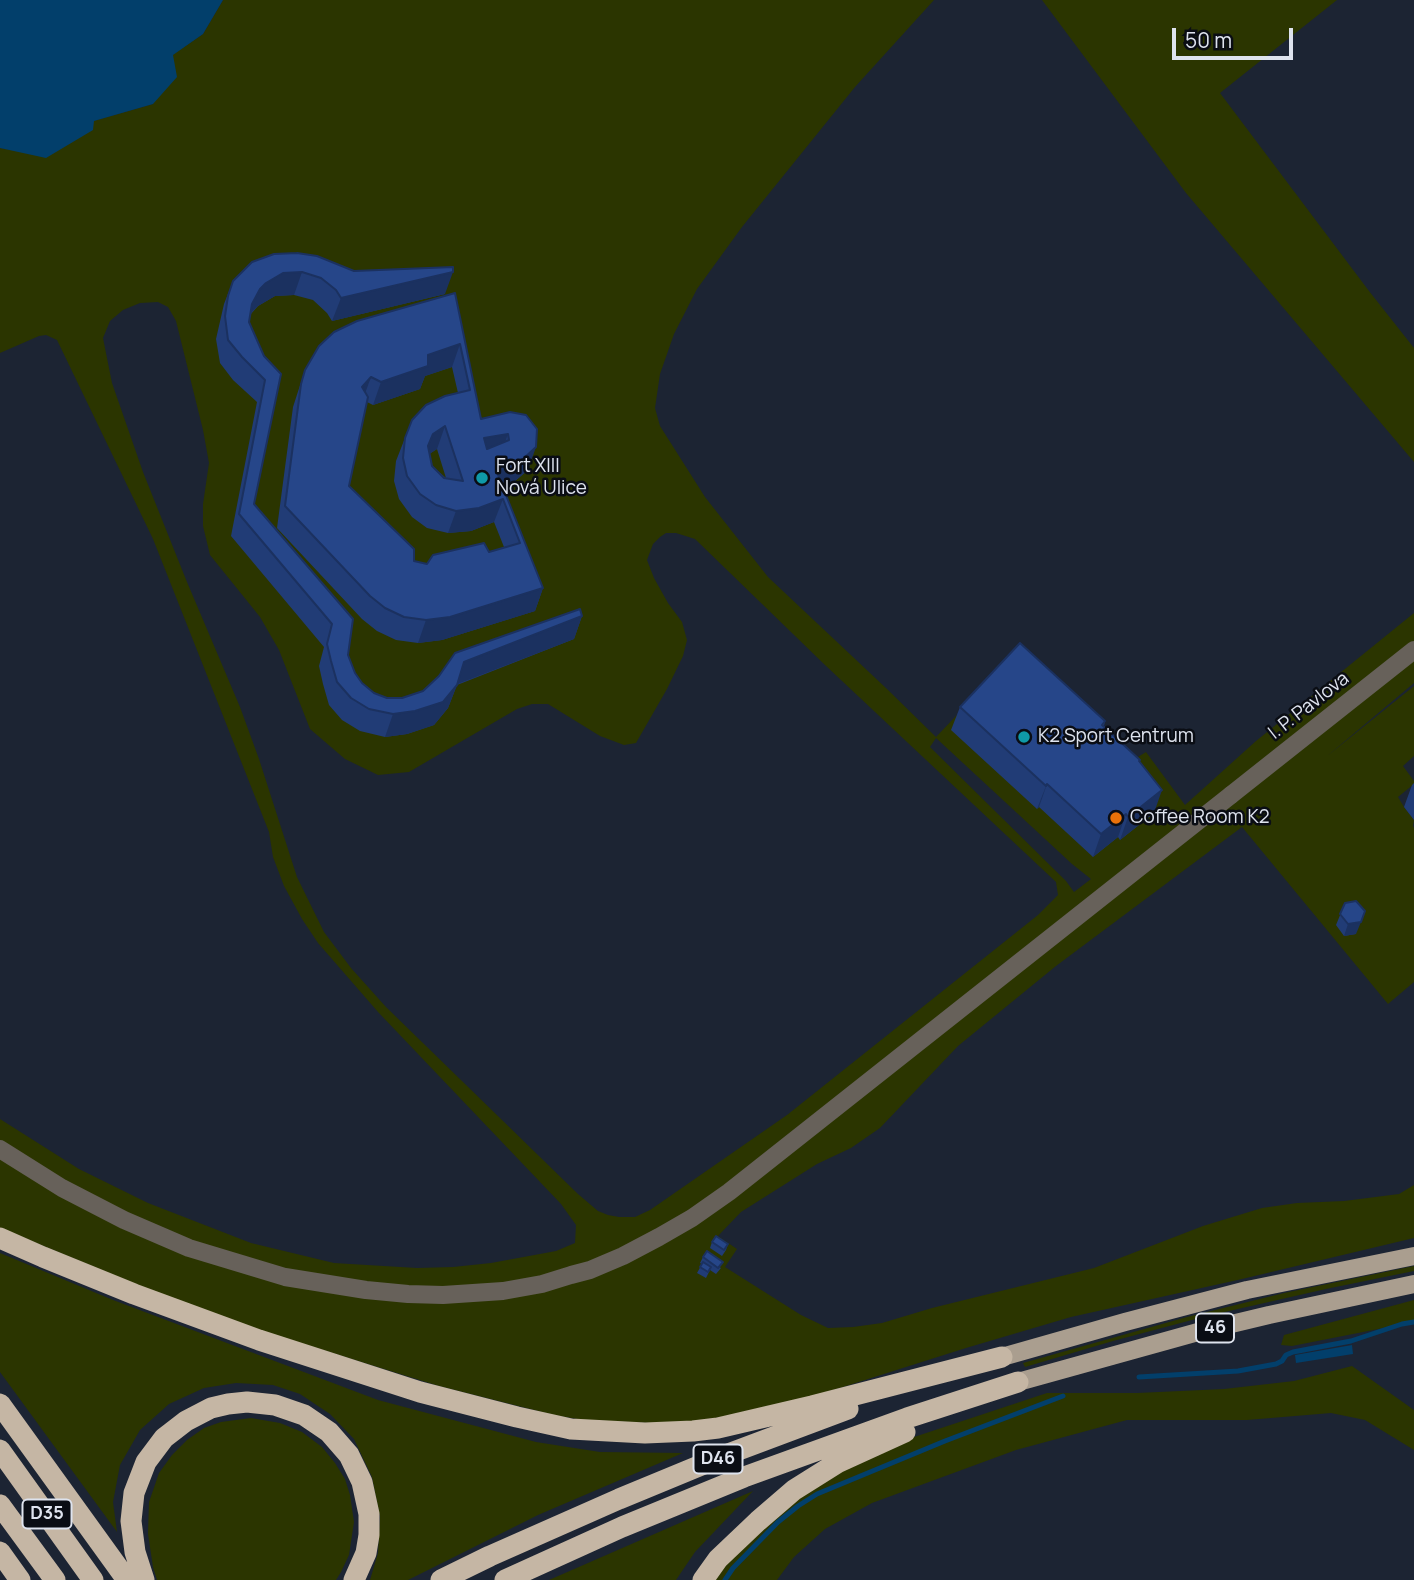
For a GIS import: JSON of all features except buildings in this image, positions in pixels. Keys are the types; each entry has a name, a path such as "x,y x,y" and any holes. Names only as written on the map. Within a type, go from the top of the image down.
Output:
{"highway":[{"path":"0,1238 134,1294 284,1348 420,1392 517,1418 571,1429 670,1433 718,1428 1002,1357"},
{"name":"D46","path":"441,1580 490,1556 728,1454 855,1406 1002,1357"},
{"path":"703,1580 718,1559 794,1490 837,1463 1018,1382"},
{"name":"D46","path":"505,1580 622,1527 744,1477 907,1418 1018,1382"},
{"path":"144,1580 135,1552 131,1521 134,1493 146,1462 164,1438 186,1421 211,1408 247,1402 275,1405 304,1415 329,1432 349,1455 362,1482 369,1514 366,1553 354,1580"},
{"path":"0,1404 127,1580"},
{"name":"D35","path":"0,1450 93,1580"},
{"name":"D35","path":"0,1505 55,1580"},
{"path":"0,1552 20,1580"}],"main road":[{"name":"46","path":"1002,1357 1235,1293 1414,1256"},
{"name":"46","path":"1018,1382 1222,1326 1414,1284"}],"street":[{"name":"I. P. Pavlova","path":"0,1149 62,1188 124,1220 189,1248 285,1277 366,1290 443,1295 503,1291 581,1273 624,1256 659,1237 729,1192 1414,650"}],"green space":[{"path":"223,0 934,0 855,87 742,227 697,289 674,334 660,374 655,408 660,426 705,497 768,577 936,737 1011,658 1125,765 1146,752 1185,805 1256,741 1414,613 1414,683 1326,757 1414,686 1414,756 1403,766 1414,784 1398,797 1414,820 1414,982 1388,1004 1242,827 1056,966 958,1046 880,1128 851,1148 817,1164 741,1212 718,1236 737,1249 725,1267 801,1315 828,1328 853,1327 882,1323 1094,1268 1203,1226 1262,1208 1399,1194 1414,1185 1414,1238 1071,1317 824,1393 744,1414 673,1424 583,1420 439,1386 271,1334 157,1293 0,1228 0,1119 79,1169 148,1203 251,1243 334,1263 417,1268 453,1267 556,1251 575,1243 576,1225 561,1204 378,1012 318,943 302,919 284,886 273,857 269,832 153,539 57,340 46,335 39,336 0,353 0,148 13,150 93,121 153,104 172,55 203,34","holes":["158,302 168,307 176,321 203,430 209,463 203,526 210,555 260,617 279,650 310,729 345,759 378,775 409,772 517,709 532,704 548,704 600,736 624,745 636,743 667,689 683,656 687,640 682,622 668,603 647,560 653,544 660,537 666,533 676,533 695,539 1056,882 1058,895 1038,915 787,1115 650,1210 635,1217 619,1217 598,1211 386,1007 351,968 324,932 297,877 240,707 143,472 112,383 103,338 110,321 123,310 140,303","936,738 1072,864 1091,879 1074,892 930,747"]},
{"path":"1042,0 1337,0 1220,93 1414,348 1414,462 1186,193"},
{"path":"0,1253 113,1300 378,1400 536,1442 600,1452 683,1453 538,1515 408,1580 370,1580 378,1553 380,1517 372,1477 354,1439 330,1414 300,1394 273,1385 236,1383 204,1388 169,1404 140,1430 120,1465 113,1502 117,1532 0,1372"},
{"path":"1414,1266 1414,1271 1207,1316 1025,1367 1023,1363 1187,1317 1284,1293"},
{"path":"1414,1300 1414,1322 1292,1346 1281,1345 1284,1335"},
{"path":"1352,1366 1414,1410 1414,1450 1365,1420 1331,1413 1247,1420 1127,1420 1016,1450 872,1503 825,1529 794,1557 777,1580 712,1580 776,1513 837,1473 899,1442 1047,1393 1224,1389 1294,1381"},
{"path":"251,1418 280,1423 302,1432 322,1447 345,1479 354,1522 349,1555 341,1572 336,1580 157,1580 148,1534 149,1502 159,1473 187,1440 204,1428 221,1422"},
{"path":"753,1491 695,1552 676,1580 549,1580"}],"water":[{"path":"0,0 223,0 203,34 173,55 177,77 153,104 94,121 93,130 46,158 0,148"},
{"path":"1352,1345 1353,1354 1296,1363 1295,1355"}],"waterway":[{"path":"1139,1377 1238,1371 1276,1364 1293,1352 1351,1341 1414,1322"},
{"path":"725,1580 733,1568 778,1522 817,1494 1063,1396"}],"place":[{"name":"Fort XIII Nová Ulice","path":"482,478"},
{"name":"K2 Sport Centrum","path":"1024,737"},
{"name":"Coffee Room K2","path":"1116,818"}]}
